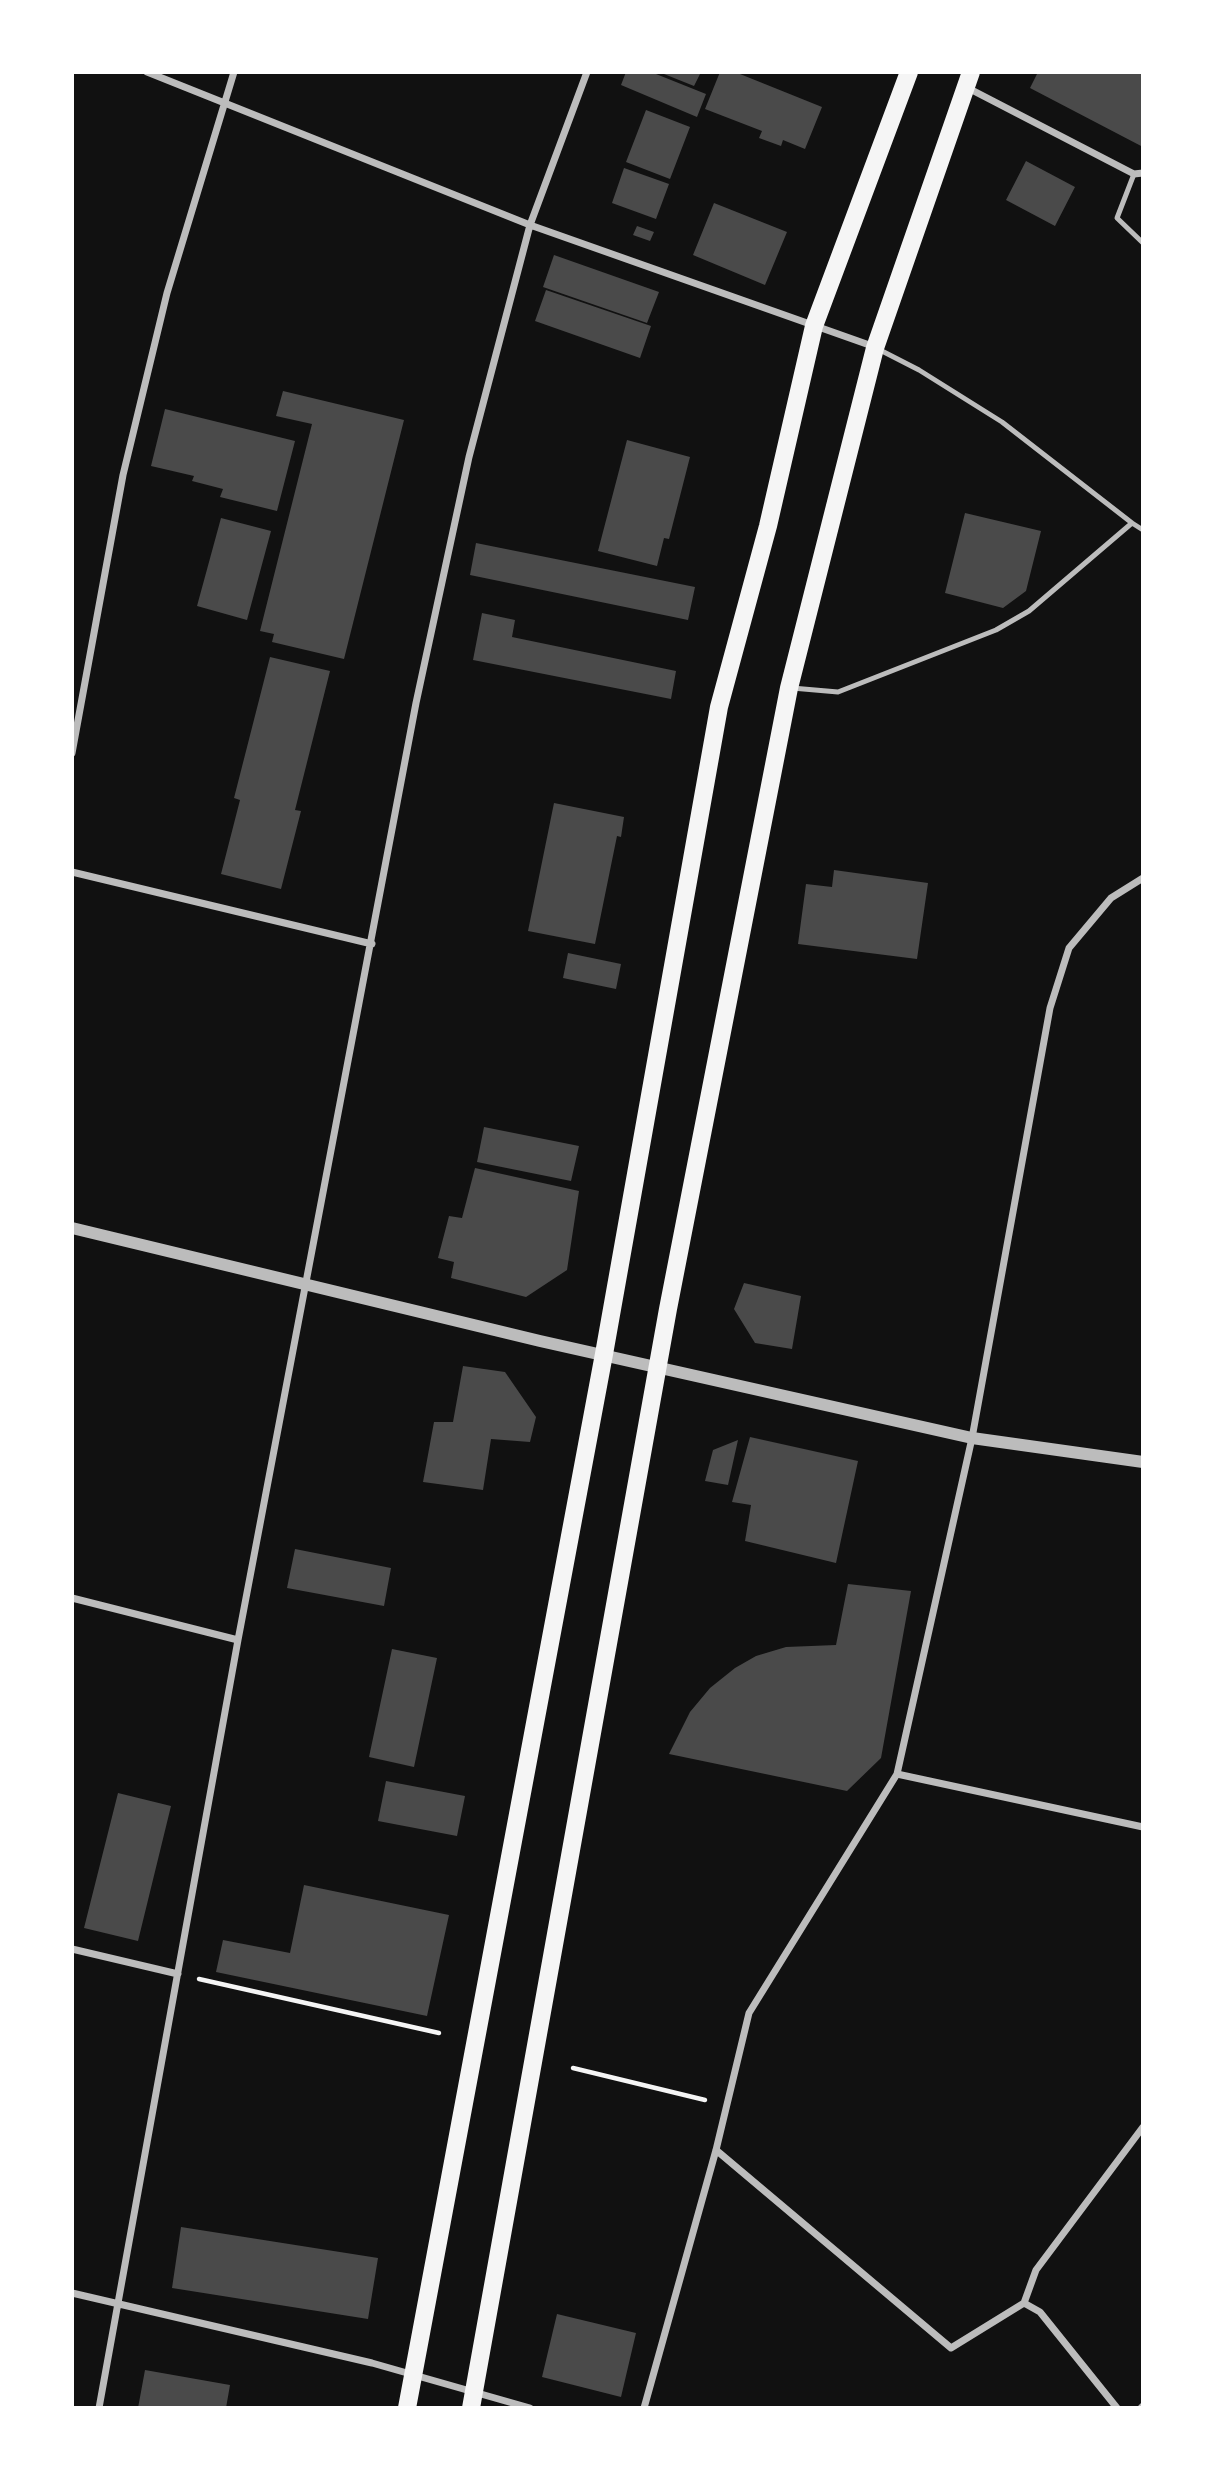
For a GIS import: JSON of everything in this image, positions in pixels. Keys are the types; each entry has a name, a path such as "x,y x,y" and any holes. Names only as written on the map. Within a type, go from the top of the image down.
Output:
{"main road":[{"path":"407,2408 604,1354 719,707 768,526 814,326 909,72"},
{"path":"472,2401 658,1367 789,688 876,348 967,79"}],"street":[{"path":"147,72 223,100 530,225 876,348"},
{"path":"72,752 123,475 167,293 223,100 234,72"},
{"path":"99,2408 238,1640 416,703 469,457 530,225 587,72"},
{"path":"967,79 1134,174 1143,173"},
{"path":"72,872 372,944"},
{"path":"644,2408 716,2150 749,2013 897,1774 972,1438 1054,996 1069,948 1111,898 1143,878"},
{"path":"72,1228 307,1286 972,1438 1143,1462"},
{"path":"72,1598 238,1640"},
{"path":"897,1774 1143,1827"},
{"path":"72,1949 178,1974"},
{"path":"716,2150 951,2348 1024,2303 1036,2270 1143,2127"},
{"path":"72,2293 413,2375 472,2401 530,2408"},
{"path":"1024,2303 1040,2312 1117,2408"}],"lane":[{"path":"1134,174 1117,218 1143,243"},
{"path":"876,348 919,370 1002,422 1143,530"},
{"path":"789,688 838,692 996,629 1030,611 1132,523"}],"path":[{"path":"178,1974 439,2033"},
{"path":"573,2068 727,2105"}],"building":[{"path":"626,72 651,72 706,94 697,117 621,85"},
{"path":"659,72 701,72 694,86"},
{"path":"720,72 735,72 822,107 805,149 783,140 781,146 759,138 762,131 705,109"},
{"path":"1038,72 1143,72 1143,147 1030,88"},
{"path":"646,110 690,127 670,179 626,162"},
{"path":"1026,161 1075,187 1055,226 1006,200"},
{"path":"624,168 669,184 656,219 612,203"},
{"path":"714,203 787,232 765,285 693,255"},
{"path":"637,226 654,232 650,241 633,235"},
{"path":"554,255 659,292 647,323 543,287"},
{"path":"546,290 651,326 640,358 535,321"},
{"path":"283,391 404,420 344,659 272,642 274,634 260,631 312,424 276,416"},
{"path":"165,409 295,441 277,511 220,497 223,489 192,481 194,476 151,466"},
{"path":"627,440 690,457 669,539 664,538 657,566 598,551"},
{"path":"965,513 1041,531 1026,591 1003,608 945,593"},
{"path":"221,518 271,531 247,620 197,606"},
{"path":"476,543 695,587 688,620 470,575"},
{"path":"482,613 515,620 512,637 676,671 671,699 473,660"},
{"path":"270,657 330,671 295,810 301,811 281,889 221,874 240,800 234,798"},
{"path":"554,803 624,817 621,837 617,836 595,944 528,931"},
{"path":"834,870 928,883 917,959 798,944 806,884 832,887"},
{"path":"568,953 621,964 616,989 563,978"},
{"path":"484,1127 579,1146 571,1181 477,1162"},
{"path":"475,1168 579,1191 567,1270 526,1297 451,1278 454,1262 438,1258 449,1216 462,1218"},
{"path":"744,1283 801,1296 792,1349 755,1343 734,1309"},
{"path":"463,1366 505,1372 536,1417 530,1442 491,1439 483,1490 423,1482 434,1422 453,1422"},
{"path":"750,1437 858,1461 836,1563 745,1541 751,1505 732,1502"},
{"path":"738,1440 728,1485 705,1481 713,1450"},
{"path":"295,1549 391,1568 384,1606 287,1588"},
{"path":"848,1584 911,1591 881,1758 847,1791 669,1754 690,1712 710,1688 735,1668 756,1656 786,1647 836,1645"},
{"path":"392,1649 437,1658 414,1767 369,1757"},
{"path":"386,1781 465,1796 457,1836 378,1821"},
{"path":"118,1793 171,1806 138,1941 84,1928"},
{"path":"304,1885 449,1915 427,2016 216,1972 223,1940 290,1953"},
{"path":"181,2227 378,2258 368,2319 172,2288"},
{"path":"557,2314 636,2333 621,2397 542,2377"},
{"path":"145,2370 230,2385 226,2408 138,2408"}]}
